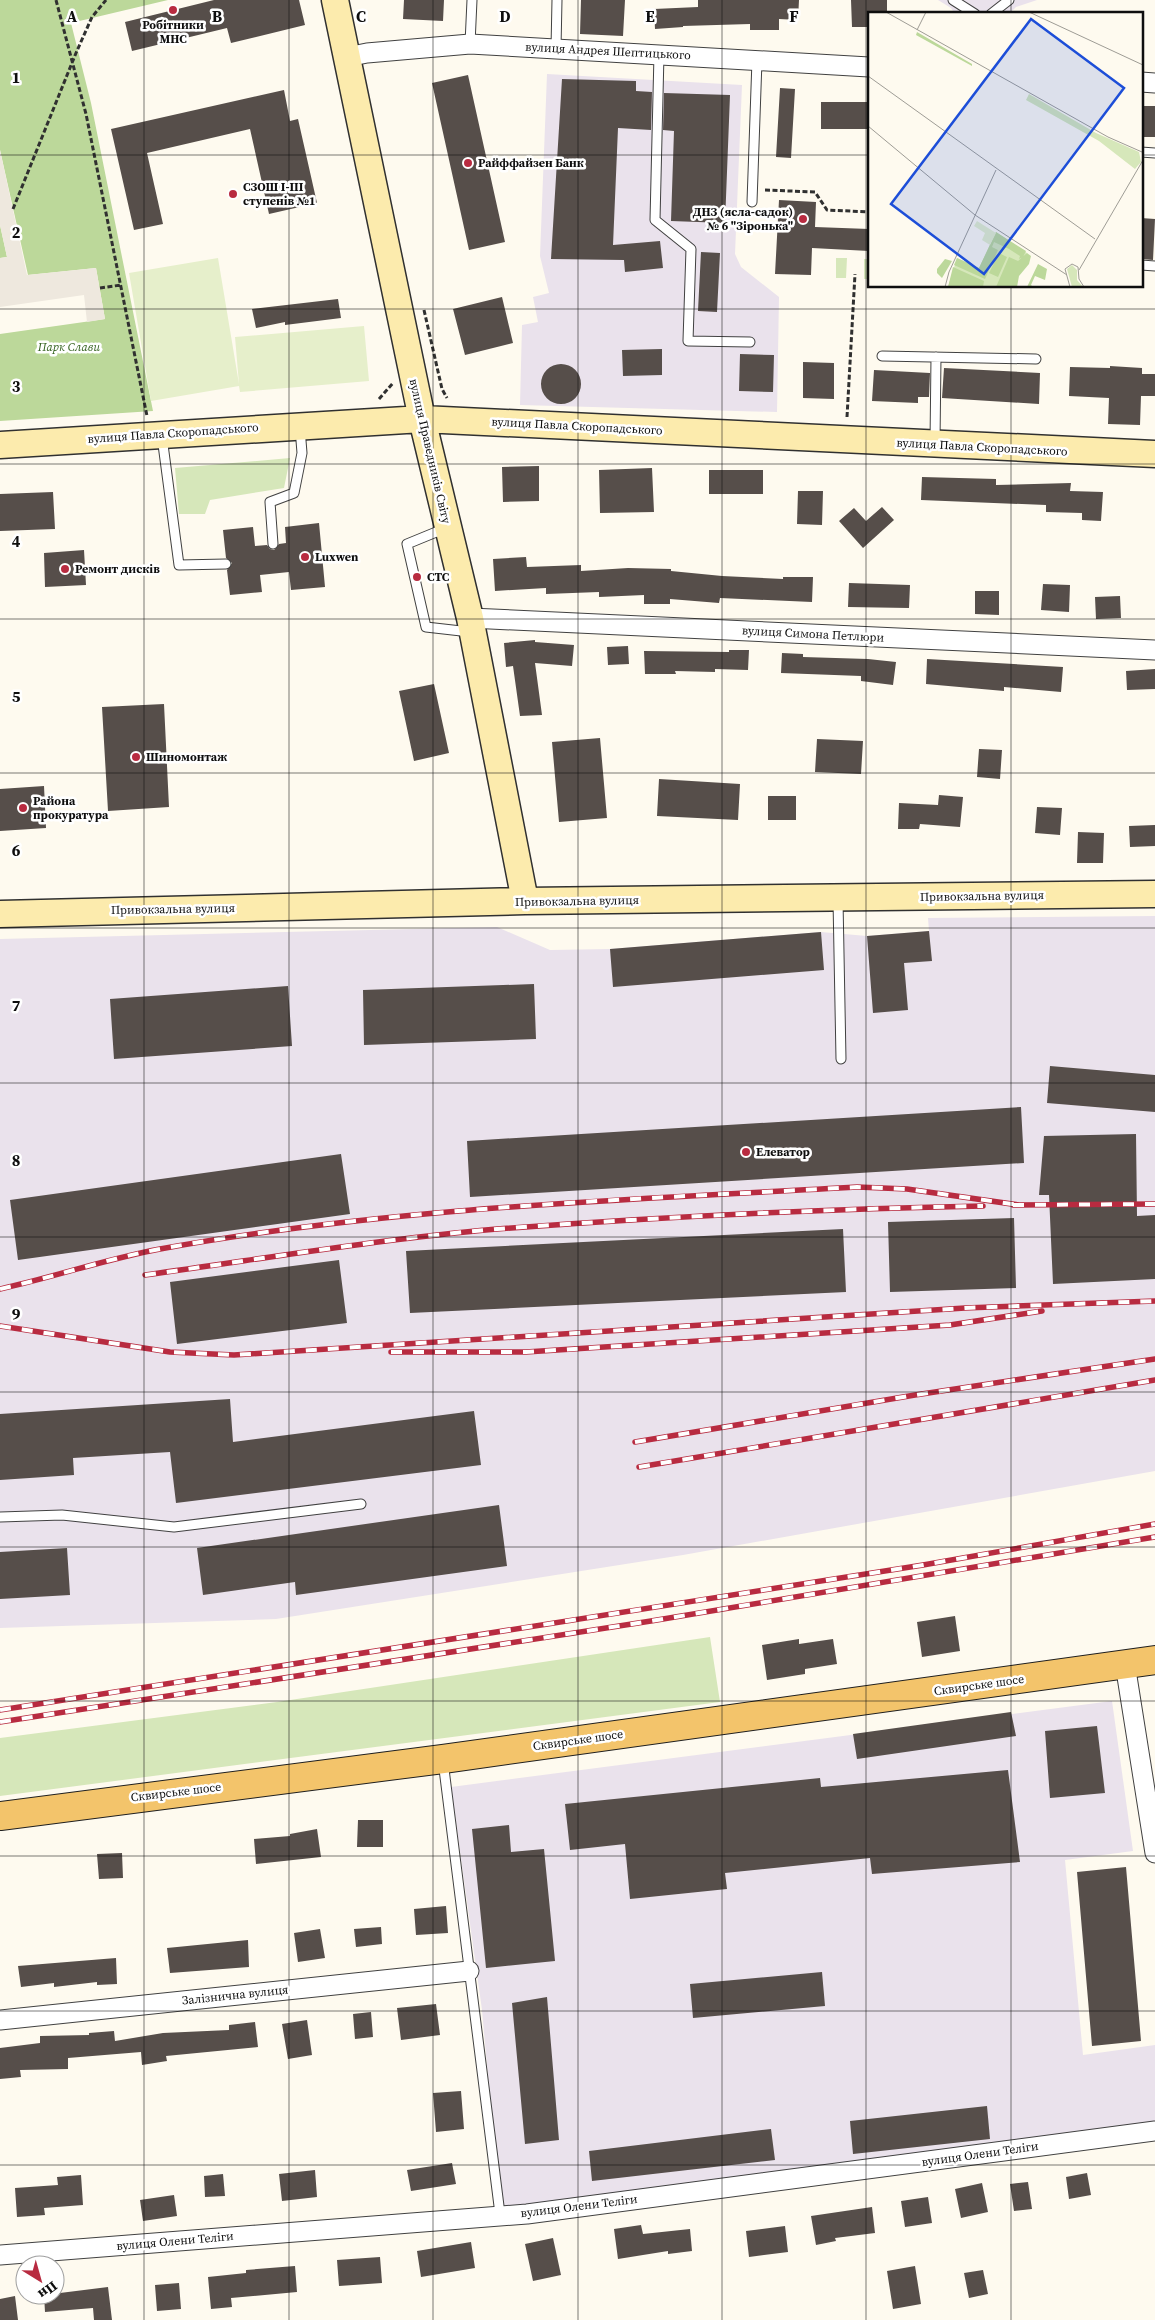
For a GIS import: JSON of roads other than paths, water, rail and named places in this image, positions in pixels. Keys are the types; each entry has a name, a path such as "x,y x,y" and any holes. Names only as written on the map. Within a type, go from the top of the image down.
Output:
{"main road":[{"name":"Сквирське шосе","path":"0,1816 442,1759 1155,1660"}],"street":[{"name":"вулиця Праведників Світу","path":"335,0 422,419 472,625 525,901"},
{"name":"вулиця Андрея Шептицького","path":"347,57 367,53 470,44 868,67"},
{"path":"1142,82 1155,83"},
{"name":"вулиця Павла Скоропадського","path":"0,445 422,419 935,445 1155,454"},
{"name":"вулиця Симона Петлюри","path":"472,625 1155,650"},
{"name":"Привокзальна вулиця","path":"0,914 525,901 1155,894"},
{"path":"1125,1664 1155,1853"},
{"name":"Залізнична вулиця","path":"0,2020 470,1971"},
{"name":"вулиця Олени Теліги","path":"0,2256 537,2212 1155,2131"}],"lane":[{"path":"470,44 472,0"},
{"path":"556,48 557,0"},
{"path":"953,0 972,12"},
{"path":"994,12 1009,0"},
{"path":"659,54 655,220 691,249 688,341 750,342"},
{"path":"752,202 757,60"},
{"path":"1142,152 1155,153"},
{"path":"1142,265 1155,266"},
{"path":"882,356 1036,360"},
{"path":"935,445 936,357"},
{"path":"273,544 270,502 294,493 302,453 300,426"},
{"path":"162,434 179,565 226,564"},
{"path":"448,527 407,544 426,627 472,625"},
{"path":"838,898 841,1059"},
{"path":"0,1516 62,1515 174,1527 361,1504"},
{"path":"442,1759 500,2214"}],"railway":[{"path":"0,1289 160,1249 333,1223 420,1214 595,1201 857,1187 907,1189 1019,1205"},
{"path":"1013,1205 1155,1204"},
{"path":"145,1275 365,1244 497,1229 740,1214 983,1206"},
{"path":"0,1326 170,1352 234,1355 965,1308 1155,1301"},
{"path":"391,1352 526,1352 950,1325 1042,1311"},
{"path":"635,1442 915,1395 1155,1359"},
{"path":"639,1467 1155,1380"},
{"path":"0,1710 923,1565 1155,1524"},
{"path":"0,1722 651,1621 1155,1537"}],"place":[{"name":"Робітники МНС","path":"173,10"},
{"name":"Райффайзен Банк","path":"468,163"},
{"name":"СЗОШ І-ІІІ ступенів №1","path":"233,194"},
{"name":"ДНЗ (ясла-садок) № 6 \"Зіронька\"","path":"803,219"},
{"name":"Luxwen","path":"305,557"},
{"name":"Ремонт дисків","path":"65,569"},
{"name":"СТС","path":"417,577"},
{"name":"Шиномонтаж","path":"136,757"},
{"name":"Района прокуратура","path":"23,808"},
{"name":"Елеватор","path":"746,1152"}],"park label":[{"name":"Парк Слави","path":"69,347"}]}
